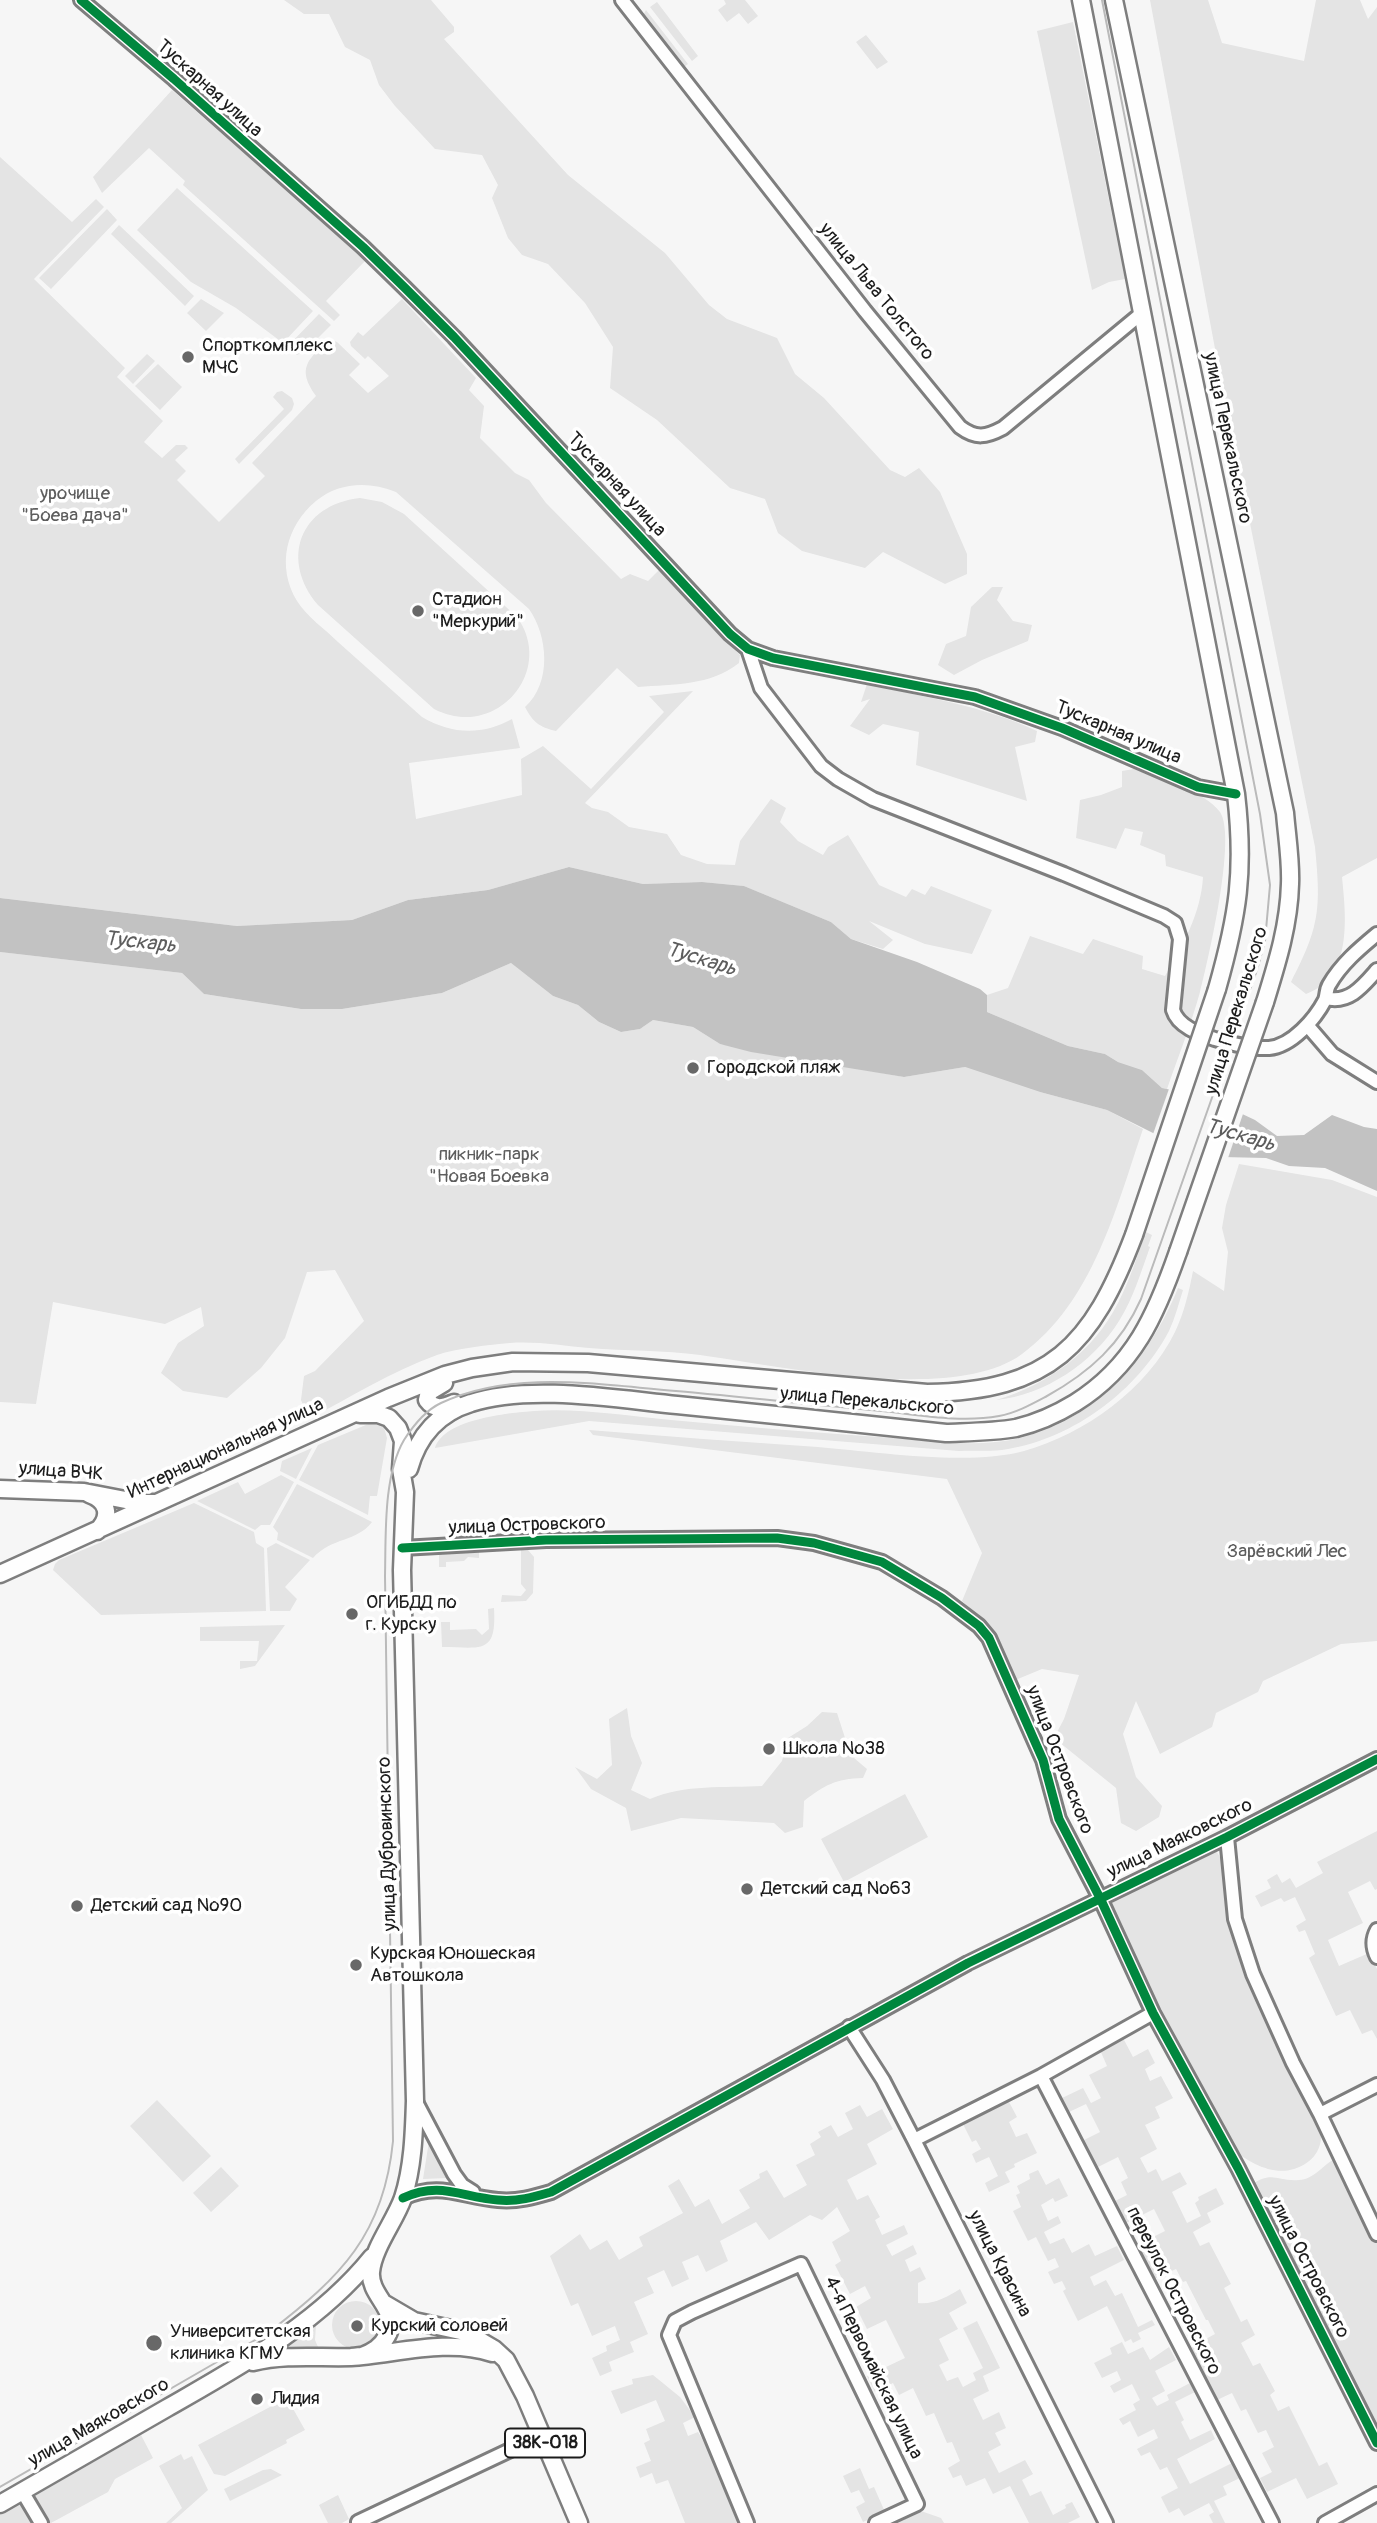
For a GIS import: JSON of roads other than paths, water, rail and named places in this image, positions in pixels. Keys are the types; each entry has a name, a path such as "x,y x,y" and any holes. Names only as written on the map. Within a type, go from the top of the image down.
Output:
{"main road":[{"name":"улица Перекальского","path":"472,1368 513,1362 588,1363 927,1393 962,1392 1017,1381 1045,1367 1082,1336 1110,1292 1134,1235 1231,941 1240,895 1241,831 1081,0"},
{"name":"улица Перекальского","path":"405,1492 413,1455 426,1432 454,1409 496,1396 581,1396 946,1433 1018,1427 1063,1410 1090,1394 1125,1361 1151,1320 1178,1252 1279,957 1288,913 1290,857 1284,813 1114,0"},
{"path":"496,1396 465,1398 439,1408 429,1403 426,1395 432,1388 443,1383 513,1362"},
{"name":"Интернациональная улица","path":"0,1574 354,1414 445,1375 472,1368"},
{"name":"улица Дубровинского","path":"354,1414 384,1415 394,1422 401,1434 404,1453 402,1548 415,2101 414,2134 403,2198 380,2247"},
{"name":"улица ВЧК","path":"0,1489 84,1492 141,1503 161,1501"},
{"path":"84,1492 101,1500 107,1510 106,1520 97,1531"},
{"path":"362,2356 376,2350 389,2331 390,2314 374,2288 371,2273 380,2247"},
{"name":"улица Маяковского","path":"0,2504 243,2365 323,2306 361,2271 380,2247"},
{"path":"383,2302 414,2321 455,2329 474,2336 494,2349 508,2364"},
{"path":"243,2365 270,2358 362,2356 468,2348 494,2354 508,2364"},
{"name":"38К-018","path":"508,2364 579,2523"}],"street":[{"name":"Тускарная улица","path":"81,0 363,247 454,337 721,624 748,649 774,658 975,697 1028,714 1198,787 1236,794"},
{"name":"улица Льва Толстого","path":"622,0 865,311 960,427 969,434 979,437 1003,428 1142,313"},
{"name":"Тускарная улица","path":"748,649 761,688 821,766 838,779 873,799 1064,874 1175,923 1180,939 1173,1010 1175,1018 1183,1025 1224,1042 1270,1048 1293,1037 1307,1025"},
{"path":"1377,934 1349,958 1329,984 1326,998 1307,1025 1332,1054 1377,1082"},
{"path":"1326,998 1347,998 1377,971"},
{"name":"улица Островского","path":"402,1548 546,1540 777,1538 814,1543 882,1562 942,1598 979,1626 989,1638 1043,1760 1059,1819 1100,1898 1153,2013 1238,2168 1377,2443"},
{"name":"улица Маяковского","path":"403,2198 425,2190 439,2189 514,2201 551,2192 968,1963 1227,1837 1377,1759"},
{"path":"1227,1837 1235,1919 1242,1944 1266,2006 1377,2234"},
{"path":"1377,1930 1373,1949 1377,1957"},
{"path":"914,2140 1041,2076 1153,2013"},
{"name":"улица Красина","path":"849,2027 883,2080 1106,2523"},
{"name":"переулок Островского","path":"1041,2076 1272,2523"},
{"path":"1320,2113 1377,2085"},
{"path":"415,2101 454,2174 462,2185 482,2198"},
{"name":"4-я Первомайская улица","path":"747,2523 669,2335 675,2321 802,2264 917,2504 876,2523"},
{"path":"358,2522 542,2435"},
{"path":"22,2491 41,2523"},
{"path":"1325,2523 1377,2494"}],"water":[{"name":"Тускарь","path":"569,867 643,884 702,882 744,886 831,922 851,939 917,962 980,989 987,995 987,1012 1068,1046 1105,1054 1118,1062 1142,1070 1162,1088 1206,1097 1255,1120 1277,1136 1304,1135 1332,1115 1377,1129 1377,1191 1325,1168 1289,1166 1266,1158 1222,1157 1179,1146 1107,1110 1040,1092 965,1067 904,1077 751,1052 720,1044 693,1027 653,1020 640,1029 621,1032 599,1022 578,1005 553,996 511,963 442,993 342,1009 301,1009 204,994 182,973 0,952 0,898 237,926 352,920 408,900 488,890"}],"tram line":[{"path":"0,2487 269,2332 338,2272 369,2228 380,2202 393,2141 386,1525 389,1488 397,1455 411,1429 420,1419 441,1403 469,1392 497,1386 557,1382 702,1393 940,1418 999,1416 1047,1396 1090,1367 1124,1330 1141,1299 1257,970 1265,941 1270,885 1260,814 1102,0"}],"place":[{"name":"Спорткомплекс МЧС","path":"188,357"},
{"name":"Стадион \"Меркурий\"","path":"418,611"},
{"name":"Городской пляж","path":"693,1068"},
{"name":"ОГИБДД по г. Курску","path":"352,1614"},
{"name":"Школа №38","path":"769,1749"},
{"name":"Детский сад №63","path":"747,1889"},
{"name":"Детский сад №90","path":"77,1906"},
{"name":"Курская Юношеская Автошкола","path":"356,1965"},
{"name":"Курский соловей","path":"357,2326"},
{"name":"Университетская клиника КГМУ","path":"154,2343"},
{"name":"Лидия","path":"257,2399"}],"park label":[{"name":"урочище \"Боева дача\"","path":"75,505"},
{"name":"пикник-парк \"Новая Боевка","path":"489,1166"},
{"name":"Зарёвский Лес","path":"1287,1552"}]}
